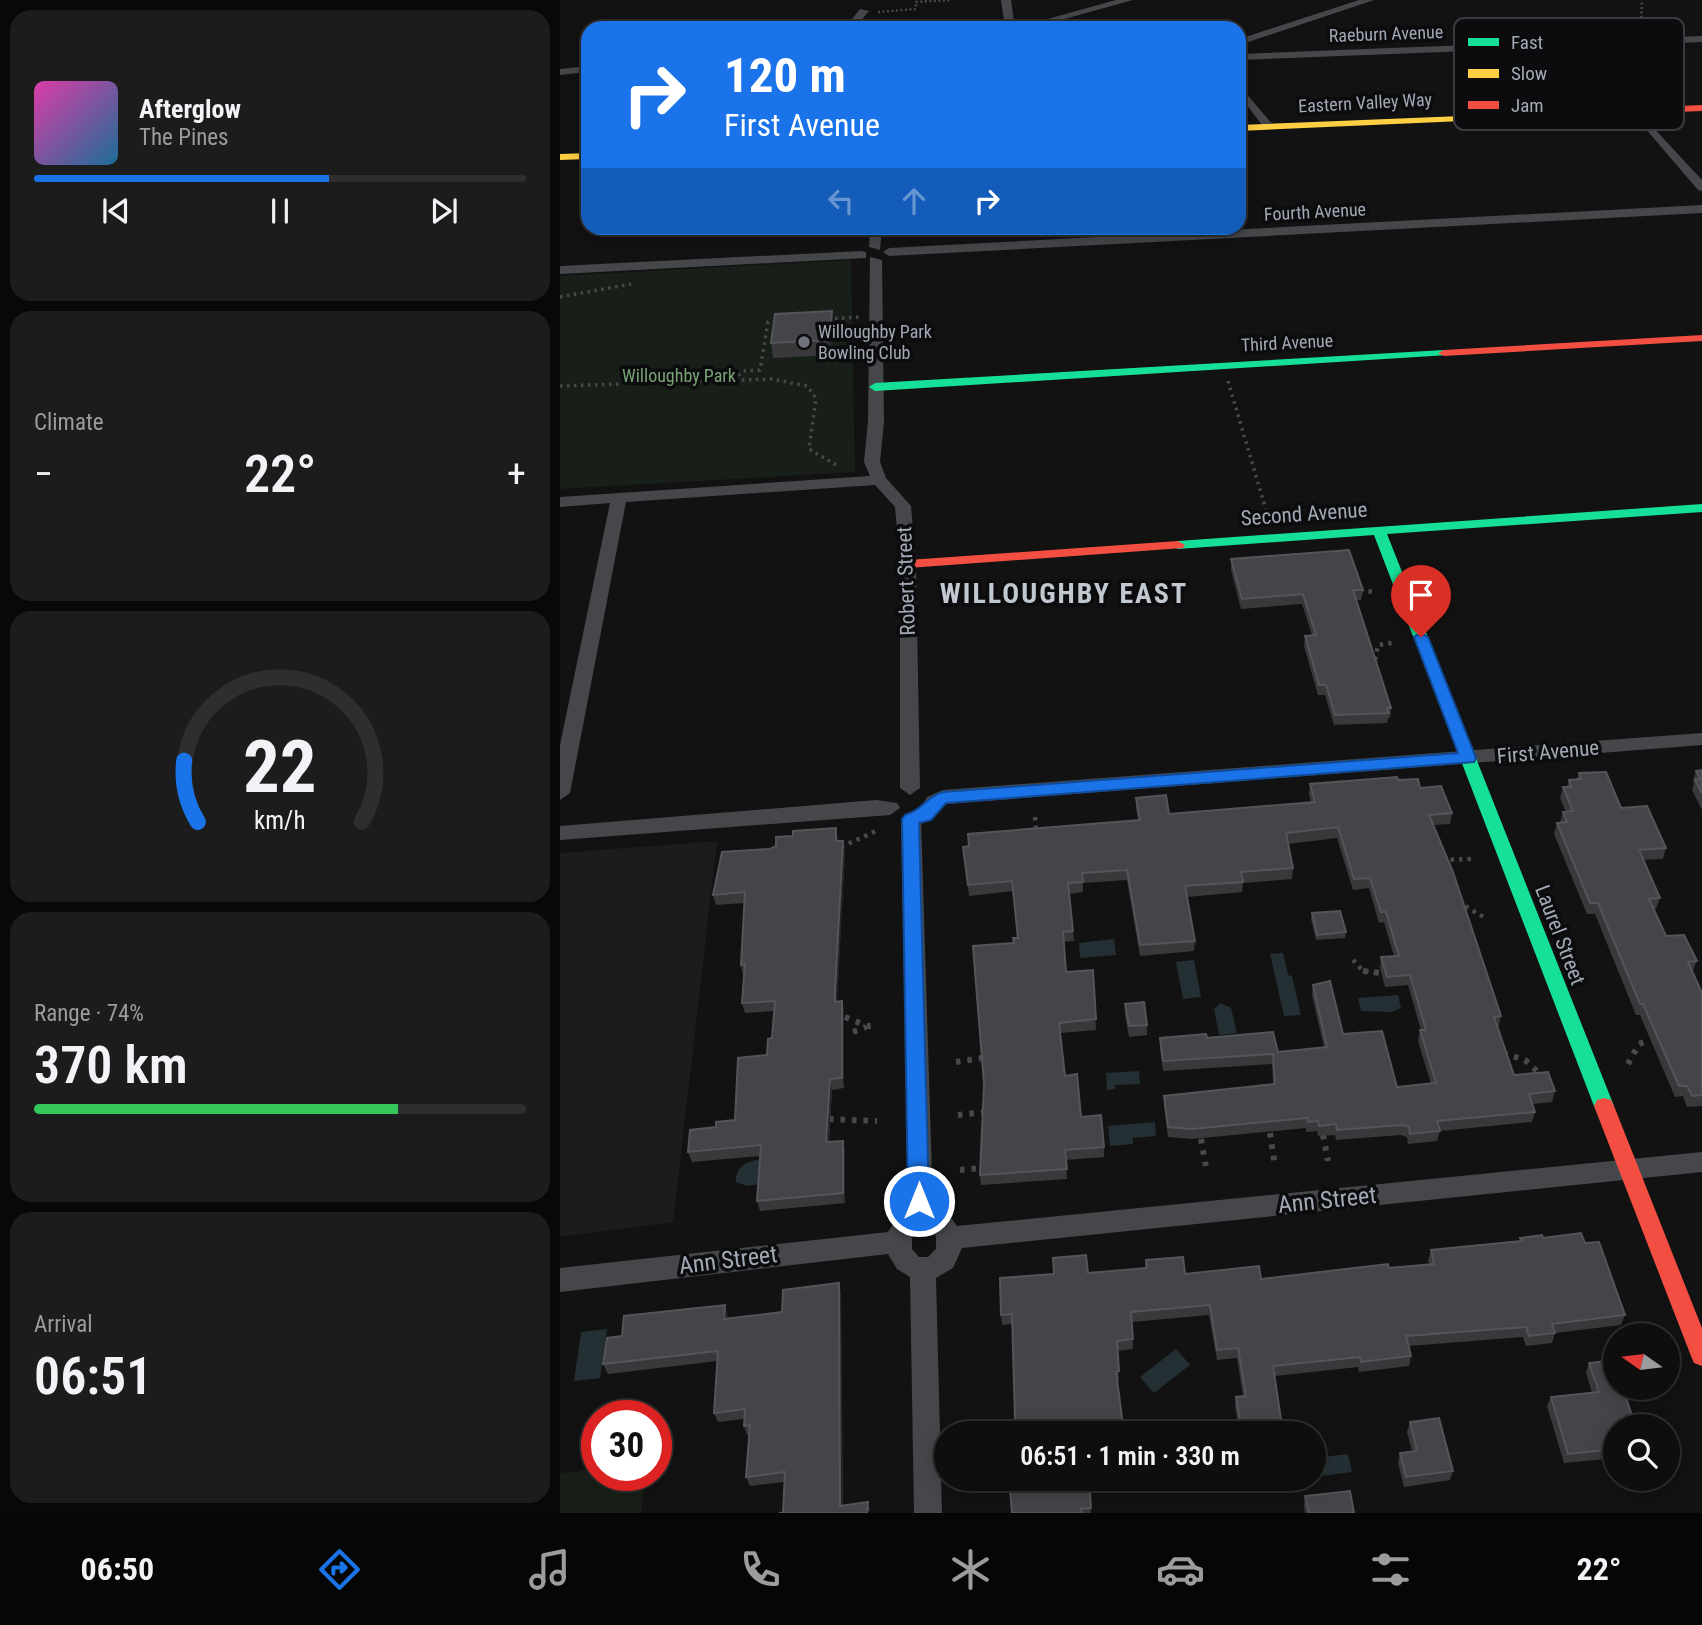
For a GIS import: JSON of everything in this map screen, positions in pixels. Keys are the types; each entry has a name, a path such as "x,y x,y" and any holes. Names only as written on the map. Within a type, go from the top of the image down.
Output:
{"street":[{"path":"1006,0 1009,21"},
{"path":"1047,21 1128,0"},
{"path":"1246,40 1369,0"},
{"path":"856,21 864,11"},
{"name":"Raeburn Avenue","path":"1684,41 1702,40"},
{"name":"Raeburn Avenue","path":"1246,57 1454,49"},
{"path":"560,72 581,70"},
{"path":"1246,97 1269,127"},
{"name":"Eastern Valley Way","path":"1684,109 1702,108"},
{"name":"Eastern Valley Way","path":"1246,128 1454,119"},
{"path":"1652,130 1702,187"},
{"path":"560,157 581,156"},
{"name":"Fourth Avenue","path":"1246,233 1702,209"},
{"path":"560,502 879,480 872,462 876,235"},
{"name":"Fourth Avenue","path":"560,270 1213,235"},
{"name":"Third Avenue","path":"875,387 1702,338"},
{"name":"Robert Street","path":"879,480 903,506 908,564 910,788"},
{"path":"560,793 619,498"},
{"name":"Second Avenue","path":"908,564 1702,508"},
{"name":"Laurel Street","path":"1379,531 1702,1356"},
{"name":"First Avenue","path":"934,802 943,797 1702,739"},
{"path":"910,788 924,790 934,802 930,812 911,819 897,817 890,808 892,798 910,788"},
{"path":"560,833 890,808"},
{"path":"911,819 921,1218"},
{"name":"Ann Street","path":"951,1238 1702,1162"},
{"path":"921,1218 944,1224 951,1238 951,1246 941,1261 923,1267 906,1264 897,1251 896,1244 904,1227 921,1218"},
{"name":"Ann Street","path":"560,1280 875,1243 896,1244"},
{"path":"923,1267 928,1513"}],"path":[{"path":"864,11 916,9 916,2 950,0"},
{"path":"821,319 875,316"},
{"path":"732,380 743,370 760,370 768,322 781,321"},
{"path":"1223,366 1269,520 1277,520"},
{"path":"560,386 772,379 807,386 816,398 809,449 825,457"},
{"path":"1359,590 1374,592"},
{"path":"1374,665 1378,645 1392,643"},
{"path":"1035,817 1036,836"},
{"path":"838,849 876,831"},
{"path":"1441,860 1471,859"},
{"path":"1454,902 1467,905 1487,919"},
{"path":"1353,960 1363,971 1381,974"},
{"path":"845,1017 867,1026 877,1026"},
{"path":"853,1032 867,1026"},
{"path":"1628,1064 1639,1044 1650,1040"},
{"path":"1502,1053 1525,1060 1539,1074"},
{"path":"956,1062 982,1058"},
{"path":"958,1115 984,1112"},
{"path":"829,1119 877,1121"},
{"path":"1270,1133 1275,1167"},
{"path":"1323,1135 1328,1161"},
{"path":"1201,1139 1207,1173"},
{"path":"960,1170 981,1168"}],"shaded area":[{"path":"717,841 673,1222 560,1237 560,853"},
{"path":"1114,939 1116,955 1080,958 1079,943"},
{"path":"1283,953 1288,975 1292,976 1301,1015 1284,1016 1270,954"},
{"path":"1194,960 1201,997 1183,999 1176,962"},
{"path":"1398,995 1401,1008 1392,1012 1361,1011 1358,998"},
{"path":"1221,1003 1231,1008 1237,1033 1219,1035 1214,1009"},
{"path":"1139,1071 1140,1084 1115,1085 1115,1089 1107,1090 1106,1073"},
{"path":"1155,1122 1156,1136 1133,1138 1133,1144 1110,1146 1108,1126"},
{"path":"764,1159 759,1184 747,1186 736,1182 738,1171 744,1164"},
{"path":"607,1329 600,1378 574,1381 581,1332"},
{"path":"1176,1349 1190,1365 1154,1393 1140,1377"},
{"path":"1348,1454 1352,1472 1326,1475 1326,1457"}],"green space":[{"name":"Willoughby Park","path":"851,260 855,472 560,489 560,276"},
{"path":"581,1471 581,1491 644,1491 641,1513 560,1513 560,1473"}],"building":[{"path":"832,311 829,340 771,343 775,314"},
{"path":"1349,550 1363,590 1353,590 1391,708 1387,708 1389,713 1335,715 1326,685 1319,685 1305,636 1316,635 1303,594 1242,599 1231,559"},
{"path":"1702,770 1702,793 1695,780 1700,779 1696,771"},
{"path":"1606,772 1621,808 1647,806 1666,848 1639,850 1660,898 1649,899 1666,936 1684,935 1697,961 1688,962 1702,993 1702,1095 1692,1096 1687,1086 1679,1086 1643,1004 1640,1004 1598,903 1590,903 1557,823 1567,822 1563,812 1573,811 1563,787 1571,787 1569,780 1581,779 1579,773"},
{"path":"1397,777 1398,780 1418,779 1420,788 1441,786 1452,813 1429,815 1453,872 1501,1016 1494,1017 1514,1075 1548,1072 1555,1091 1529,1094 1535,1112 1437,1121 1440,1131 1410,1134 1409,1127 1403,1125 1337,1130 1336,1124 1319,1126 1318,1121 1308,1122 1307,1118 1192,1129 1168,1127 1164,1096 1275,1084 1273,1054 1163,1061 1160,1038 1206,1034 1207,1038 1273,1032 1278,1052 1327,1047 1313,985 1330,981 1343,1034 1382,1031 1397,1087 1436,1083 1420,1030 1426,1030 1410,975 1387,977 1381,957 1399,956 1386,912 1381,912 1370,878 1354,879 1338,827 1286,833 1293,868 1241,872 1243,882 1185,886 1195,941 1140,945 1127,870 1082,873 1083,882 1068,883 1073,931 1063,932 1066,972 1093,970 1096,1019 1059,1023 1065,1076 1077,1074 1081,1117 1101,1115 1104,1147 1065,1150 1067,1169 980,1175 984,1084 973,946 1014,943 1013,938 1018,938 1012,881 968,885 963,847 969,846 968,834 1140,820 1136,798 1166,795 1169,814 1315,802 1310,784"},
{"path":"836,828 836,841 843,841 835,992 835,1002 842,1001 842,1078 830,1079 826,1142 843,1141 843,1193 757,1201 761,1145 688,1152 690,1130 716,1127 716,1122 735,1120 738,1058 767,1055 768,1039 772,1038 775,1001 742,1003 745,892 713,895 722,852 770,849 776,846 776,837 793,836 793,831"},
{"path":"1340,911 1346,932 1317,935 1312,913"},
{"path":"1144,1002 1147,1025 1129,1026 1125,1004"},
{"path":"1581,1233 1585,1243 1599,1242 1625,1315 1552,1324 1555,1333 1529,1336 1526,1327 1406,1336 1411,1356 1361,1362 1360,1357 1273,1366 1281,1421 1240,1421 1236,1397 1246,1396 1238,1348 1217,1350 1210,1305 1131,1312 1133,1339 1117,1341 1119,1371 1116,1372 1122,1421 1004,1421 1015,1420 1012,1314 1001,1315 1000,1278 1054,1274 1053,1258 1086,1255 1088,1273 1147,1268 1146,1260 1183,1257 1185,1274 1259,1266 1261,1279 1388,1264 1389,1268 1434,1264 1431,1250 1522,1241 1520,1238 1542,1235 1543,1238"},
{"path":"839,1283 840,1506 868,1502 867,1513 783,1513 785,1472 746,1477 750,1425 744,1426 745,1409 714,1413 718,1351 603,1364 607,1338 622,1336 624,1316 725,1305 724,1319 782,1312 783,1290"},
{"path":"1603,1361 1603,1400 1627,1400 1631,1414 1603,1414 1603,1450 1568,1454 1551,1397 1599,1392 1589,1363"},
{"path":"1439,1418 1453,1471 1406,1477 1400,1453 1417,1451 1410,1422"},
{"path":"1010,1491 1090,1491 1091,1508 1081,1509 1082,1513 1012,1513"},
{"path":"1350,1491 1354,1513 1309,1513 1305,1496"}],"traffic: fast":[{"path":"875,387 1444,353"},
{"path":"1178,545 1702,508"},
{"path":"1379,531 1604,1106"}],"traffic: slow":[{"path":"1246,128 1454,118"},
{"path":"560,157 581,156"}],"traffic: jam":[{"path":"1684,109 1702,108"},
{"path":"1444,353 1702,338"},
{"path":"908,564 1178,545"},
{"path":"1604,1106 1702,1356"}],"place":[{"name":"Willoughby Park Bowling Club","path":"804,342"}],"district":[{"name":"WILLOUGHBY EAST","path":"1064,593"}],"route":[{"path":"919,1201 911,819 925,816 934,802 943,797 1468,758 1421,637"}]}
